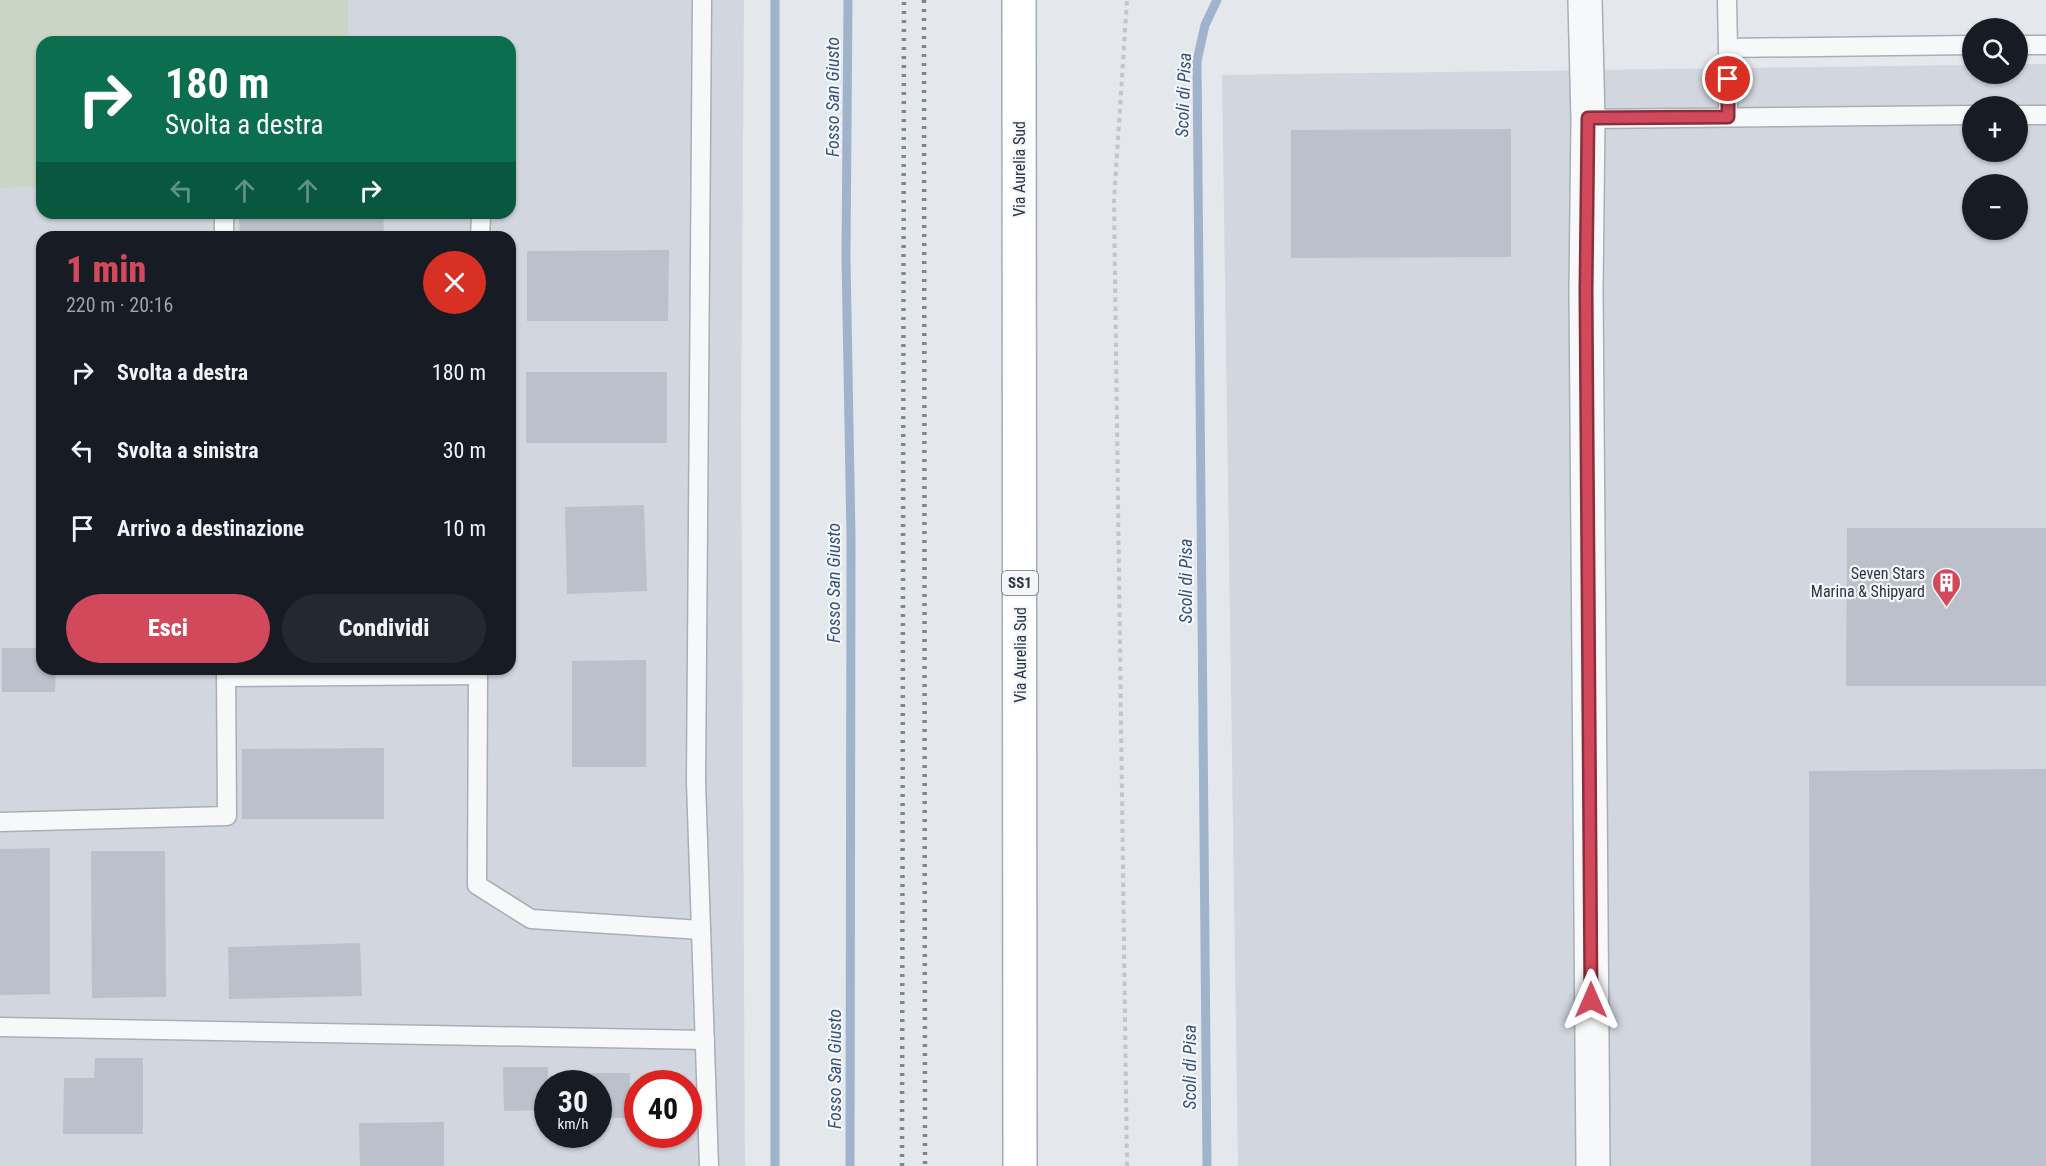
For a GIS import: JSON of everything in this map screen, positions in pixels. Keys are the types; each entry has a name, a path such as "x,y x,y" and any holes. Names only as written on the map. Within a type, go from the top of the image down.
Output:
{"main road":[{"name":"Via Aurelia Sud","path":"1019,0 1020,1166"}],"street":[{"path":"1585,0 1588,118 1586,291 1593,1166"}],"lane":[{"path":"702,0 696,770 709,1166"},
{"path":"1727,0 1728,117"},
{"path":"1728,48 1962,45"},
{"path":"2028,45 2046,45"},
{"path":"2028,115 2046,115"},
{"path":"1588,118 1962,116"},
{"path":"0,822 227,816 226,675"},
{"path":"478,675 477,885 531,919 701,930"},
{"path":"0,1027 705,1040"}],"path":[{"path":"1126,1166 1114,201 1127,0"}],"shaded area":[{"path":"0,0 744,0 741,423 745,1166 0,1166"},
{"path":"2028,64 2046,64 2046,1166 1238,1166 1222,75 1962,65 1962,84 2028,84"}],"green space":[{"path":"0,0 348,0 348,36 36,36 36,186 0,188"}],"building":[{"path":"1511,129 1511,257 1291,258 1291,130"},
{"path":"239,219 383,219 384,231 240,231"},
{"path":"669,250 668,321 527,321 527,251"},
{"path":"526,372 667,372 667,443 526,443"},
{"path":"644,505 647,591 567,594 565,507"},
{"name":"Seven Stars Marina & Shipyard","path":"1847,528 2046,528 2046,686 1846,686"},
{"path":"2,648 36,648 36,675 56,675 55,692 2,692"},
{"path":"646,660 646,767 572,767 572,661"},
{"path":"384,748 384,819 242,819 242,749"},
{"path":"2046,769 2046,1166 1811,1166 1809,771"},
{"path":"50,848 50,994 0,995 0,849"},
{"path":"91,851 165,851 166,997 92,998"},
{"path":"360,943 362,996 229,999 228,947"},
{"path":"95,1058 143,1058 143,1134 63,1134 64,1078 94,1078"},
{"path":"503,1067 548,1067 548,1070 534,1070 534,1110 504,1111"},
{"path":"612,1073 624,1073 624,1118 612,1118"},
{"path":"444,1122 444,1166 360,1166 359,1123"}],"waterway":[{"path":"775,0 775,1166"},
{"name":"Fosso San Giusto","path":"848,0 846,257 851,538 850,1166"},
{"name":"Scoli di Pisa","path":"1207,1166 1197,61 1205,25 1217,0"}],"railway":[{"path":"902,1166 904,0"},
{"path":"924,0 925,1166"}],"place":[{"name":"Seven Stars Marina & Shipyard","path":"1946,608"}],"route":[{"path":"1591,1000 1586,291 1588,118 1728,117 1728,79"}]}
